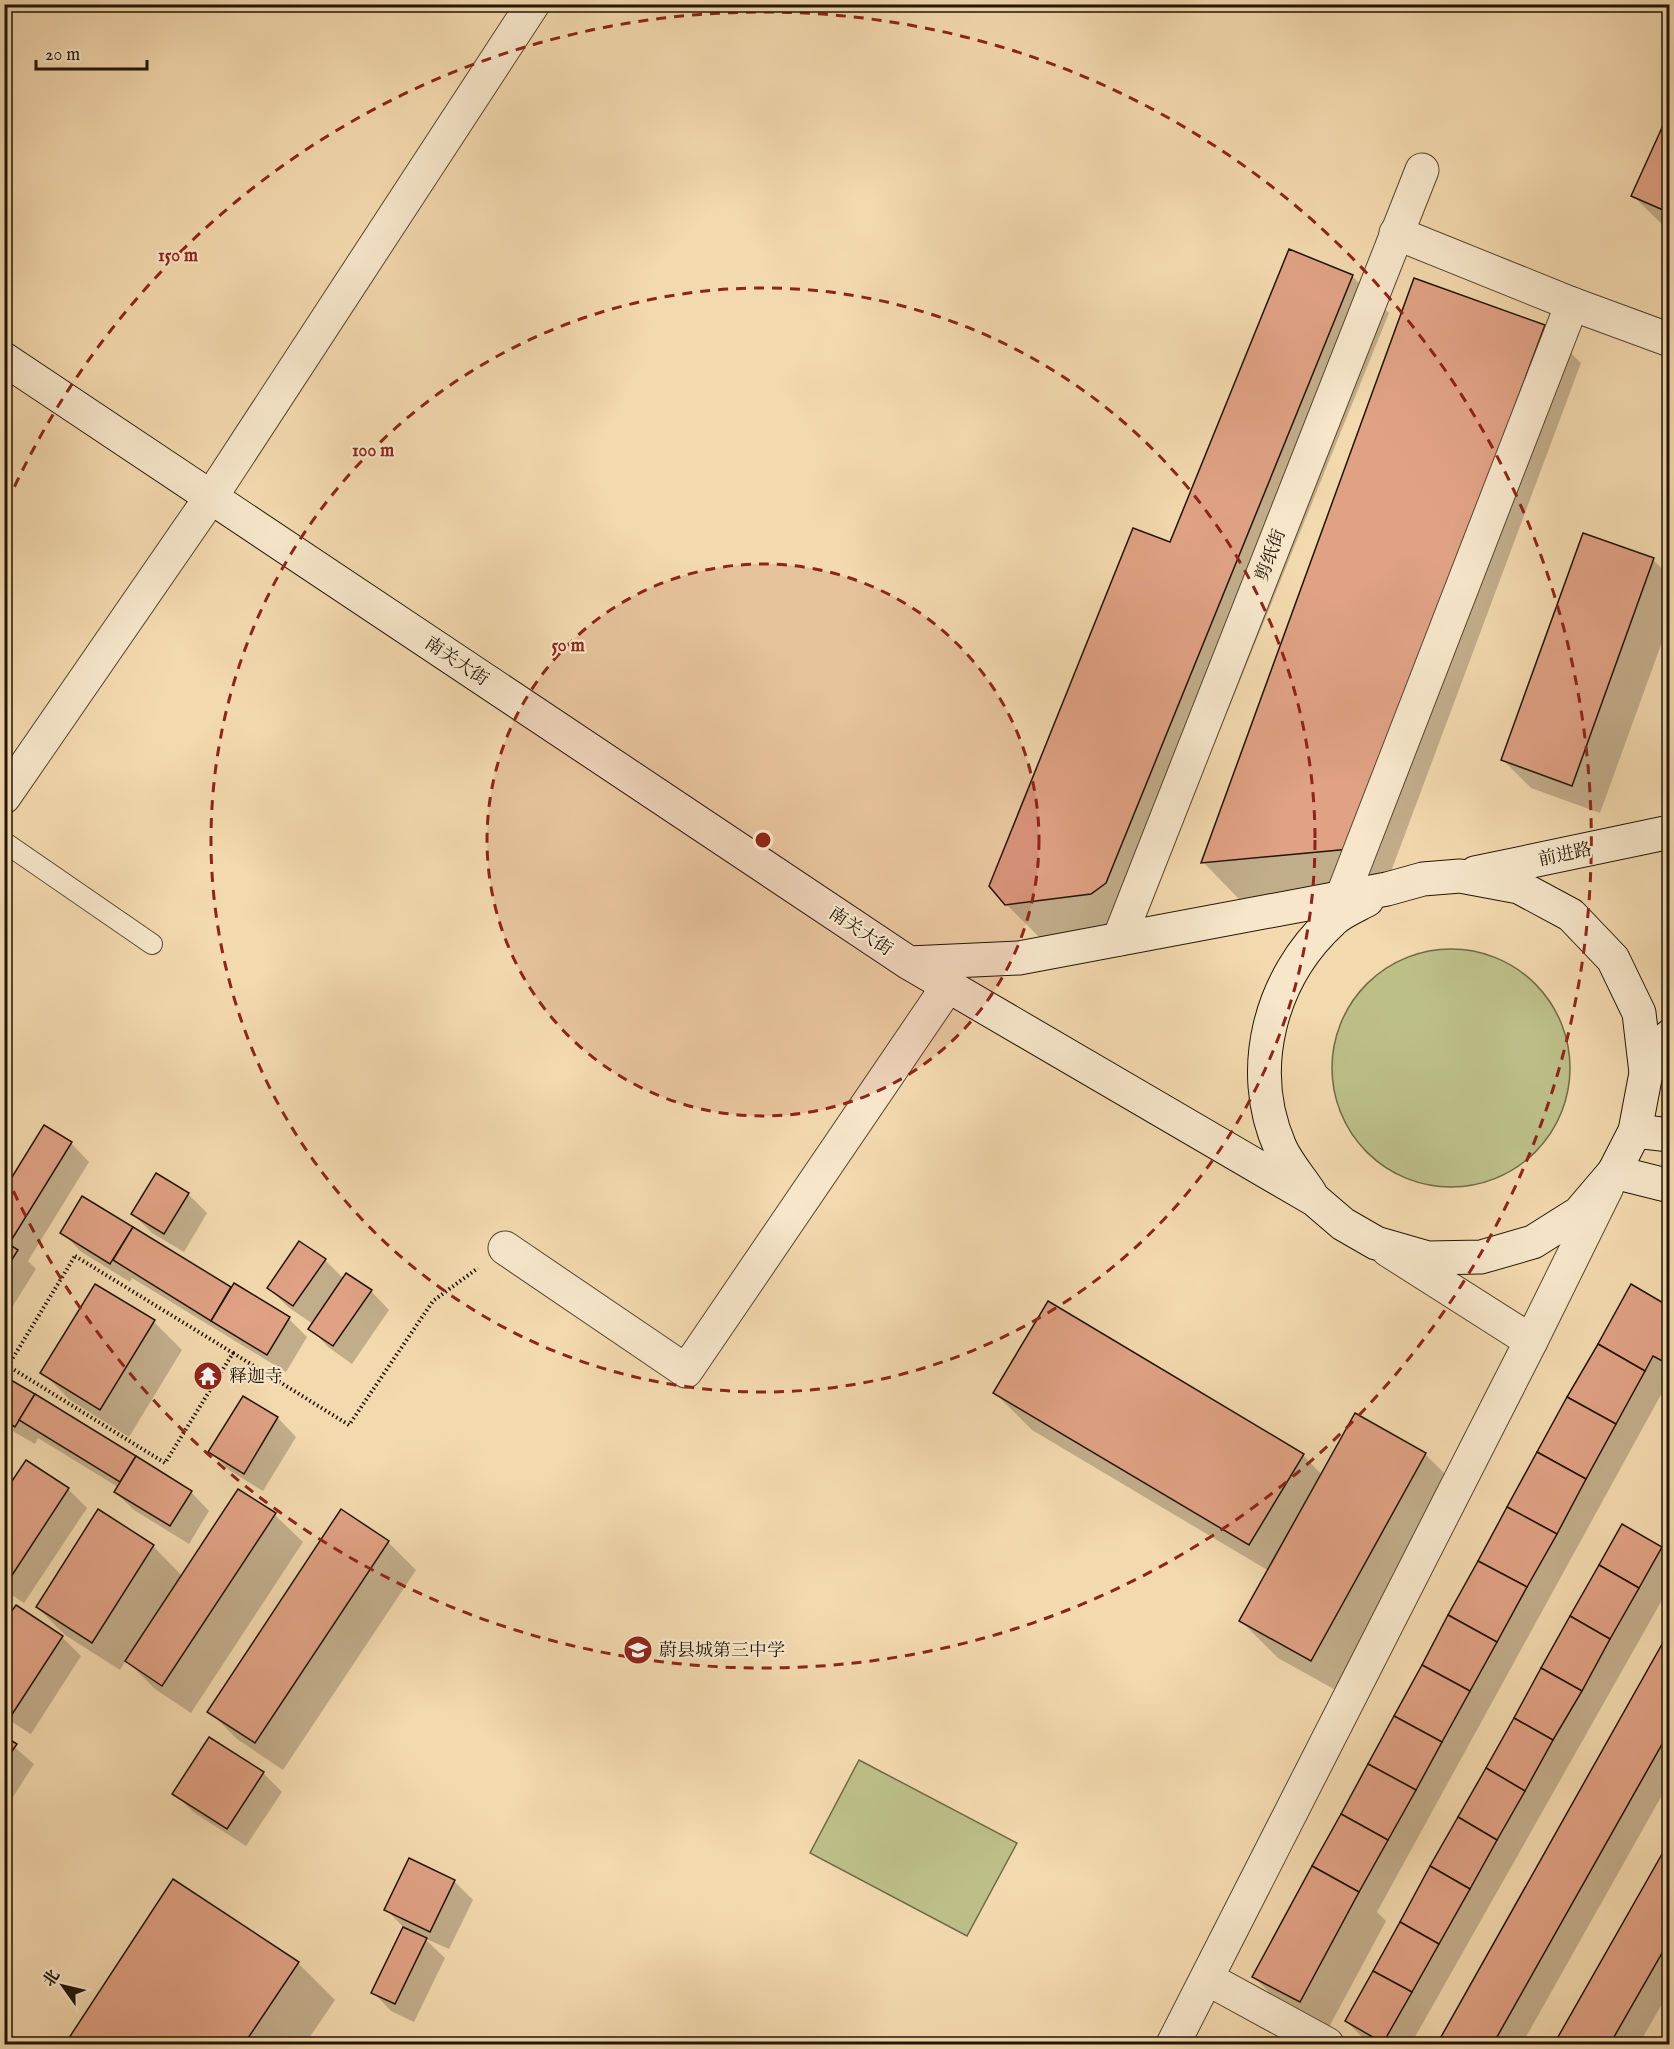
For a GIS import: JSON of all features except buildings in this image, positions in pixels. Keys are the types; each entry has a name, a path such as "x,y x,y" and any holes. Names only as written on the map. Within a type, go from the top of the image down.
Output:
{"street":[{"path":"4,797 212,497 533,4"},
{"name":"剪纸街","path":"1119,939 1422,170"},
{"path":"1396,233 1572,304 1670,340"},
{"path":"1342,897 1572,304"},
{"name":"南关大街","path":"4,359 909,963 1315,1200 1343,1224 1376,1242 1428,1258 1481,1257 1533,1242 1579,1213 1614,1172 1635,1131 1646,1073 1638,1013 1613,959 1571,915 1519,887 1460,876 1423,879 1387,889 1019,958 909,963"},
{"name":"前进路","path":"1460,876 1670,832"},
{"name":"南关大街","path":"1315,1200 1280,1148 1264,1087 1268,1025 1292,967 1333,920 1387,889"},
{"path":"505,1248 686,1371 948,986"},
{"path":"1646,1073 1670,1036"},
{"path":"1635,1131 1670,1135"},
{"path":"1173,2044 1531,1341 1614,1172 1670,1186"},
{"path":"1376,1242 1531,1341"},
{"path":"1208,1979 1327,2044"}],"lane":[{"path":"4,842 152,944"}],"path":[{"path":"233,1353 165,1463 8,1366 75,1256 233,1353 349,1425 433,1301 505,1248"}],"green space":[{"path":"1451,949 1496,958 1517,969 1535,984 1550,1002 1561,1023 1570,1068 1561,1113 1550,1134 1535,1152 1517,1167 1496,1178 1451,1187 1406,1178 1385,1167 1367,1152 1352,1134 1341,1113 1332,1068 1341,1023 1352,1002 1367,984 1385,969 1406,958"},
{"path":"859,1760 1017,1843 967,1936 810,1853"}],"place":[{"name":"释迦寺","path":"208,1376"},
{"name":"蔚县城第三中学","path":"638,1650"}]}
